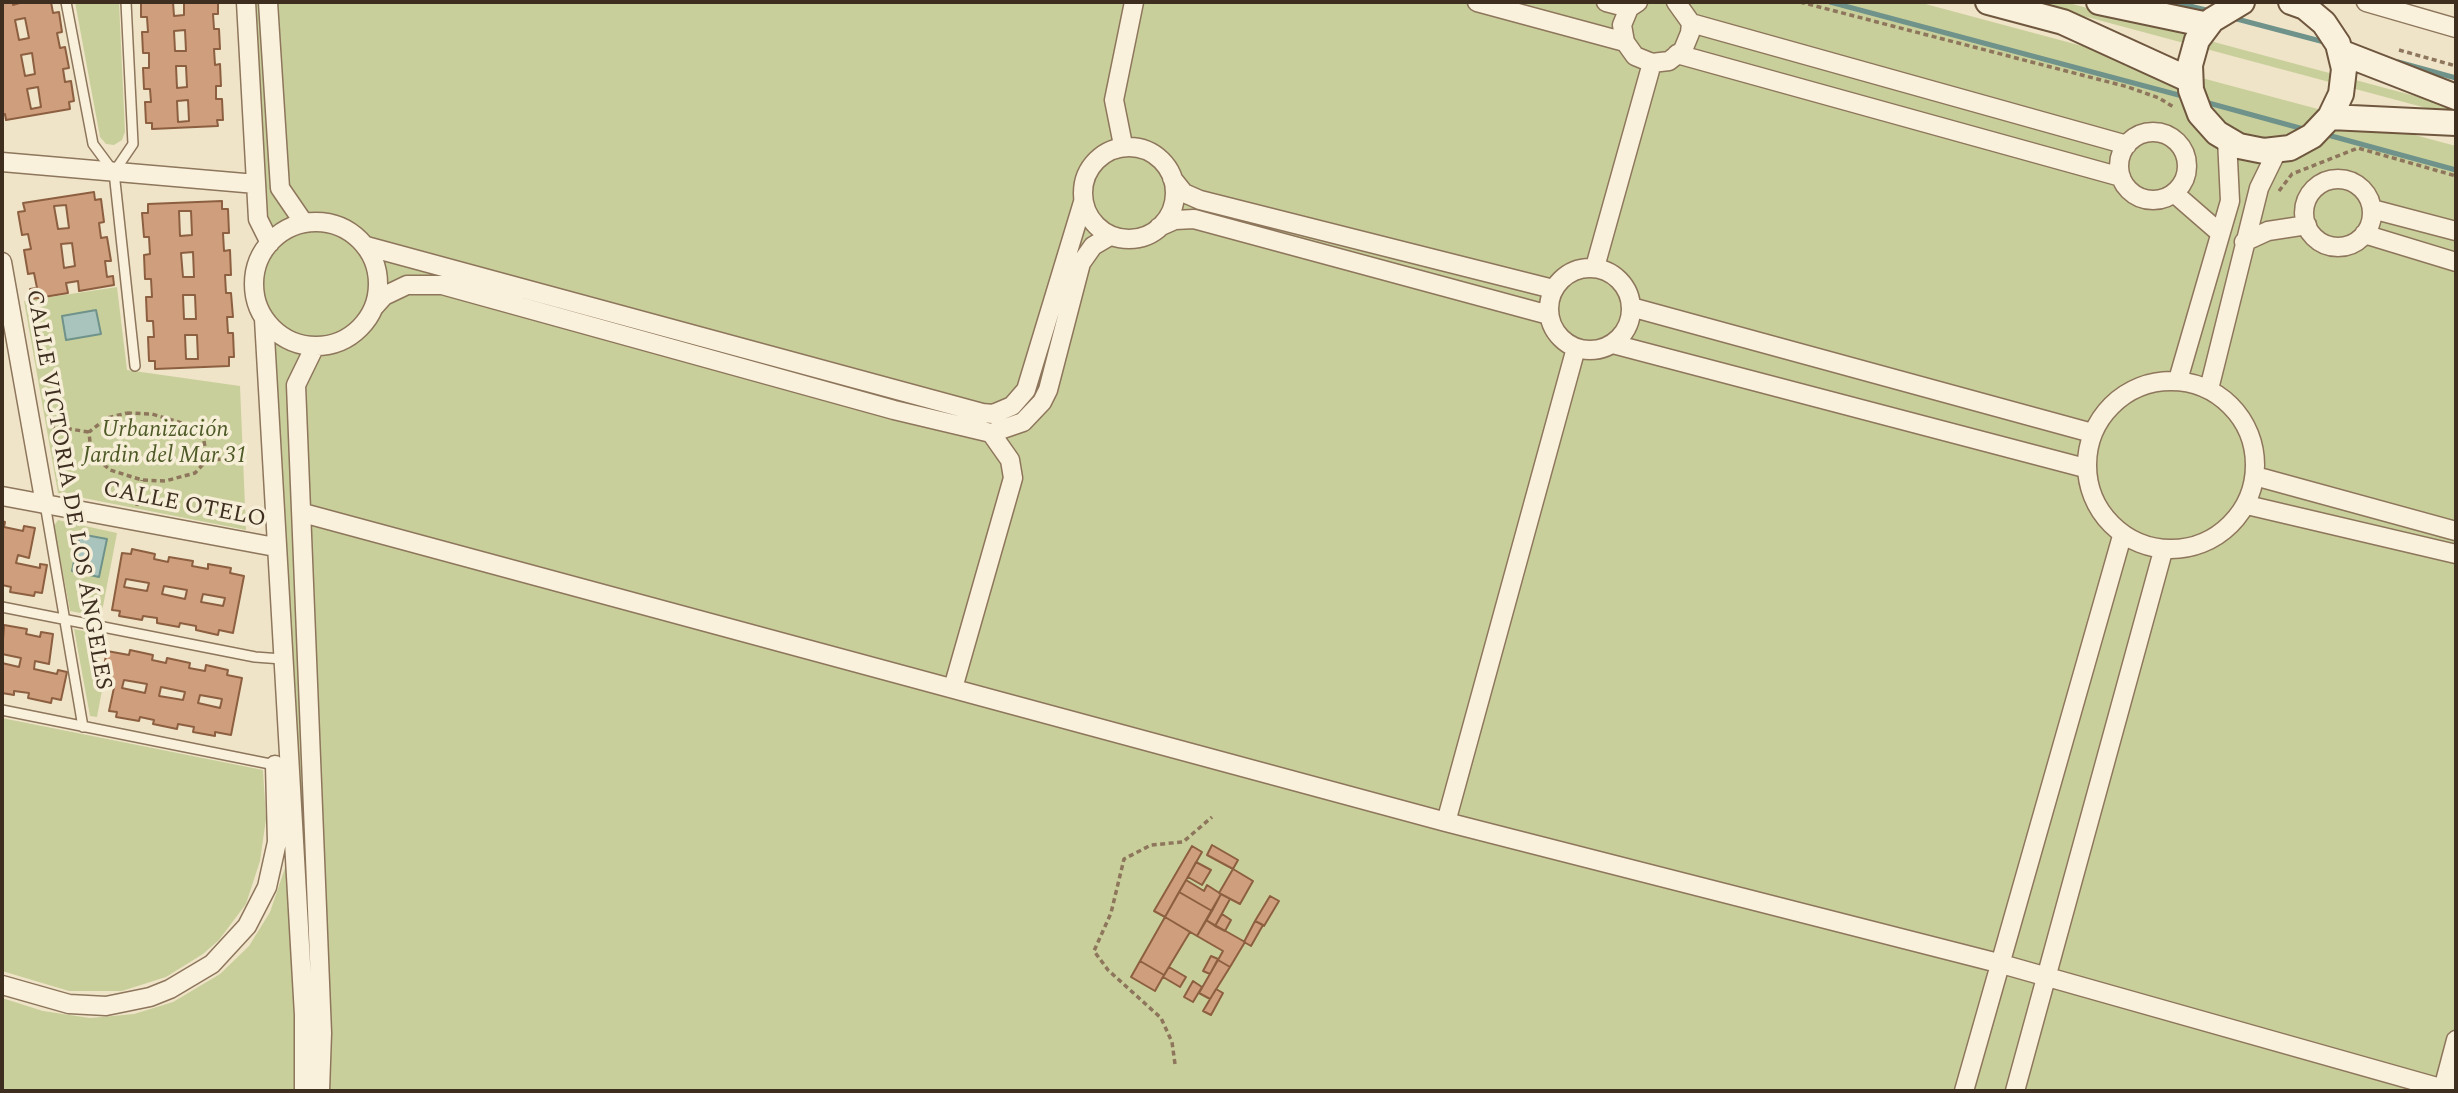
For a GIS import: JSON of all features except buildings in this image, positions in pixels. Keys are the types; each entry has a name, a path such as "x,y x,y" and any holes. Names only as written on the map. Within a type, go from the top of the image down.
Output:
{"main road":[{"path":"1989,2 2063,22 2190,80"},
{"path":"2099,2 2208,25"},
{"path":"2242,2 2232,5 2208,25 2197,40 2190,65 2191,90 2200,114 2217,134 2239,146 2264,151 2290,148 2312,136 2330,117 2341,94 2344,69 2340,52 2324,23 2304,5"},
{"path":"2340,52 2456,97"},
{"path":"2330,117 2456,123"}],"street":[{"path":"246,2 258,219 270,243"},
{"path":"268,2 280,188 304,223"},
{"path":"1123,145 1114,100 1135,2"},
{"path":"1477,2 1625,42"},
{"path":"1606,2 1633,5 1622,25 1625,42 1635,56 1652,63 1669,61 1683,50 1691,23"},
{"path":"1676,2 1691,23 2127,145"},
{"path":"2377,4 2456,28"},
{"path":"1677,54 2121,177 2134,194 2144,198 2165,198 2174,192 2186,175 2187,164 2178,143 2169,136 2146,133 2127,145 2121,155 2121,177"},
{"path":"1595,267 1652,63"},
{"path":"2178,380 2230,201 2227,139"},
{"path":"366,246 993,414 1012,407 1026,390 1083,202 1084,180 1095,161 1123,145 1156,156 1184,193 1200,200 1553,289"},
{"path":"2209,389 2259,188 2278,149"},
{"path":"2,162 256,184"},
{"path":"1083,202 1093,223 1110,236 1132,239 1153,232 1169,216 1175,195 1172,178"},
{"path":"2334,179 2345,180 2363,190 2372,209 2372,220 2364,234 2349,245 2338,247 2316,239 2307,225 2305,207 2308,197 2324,183 2334,179"},
{"path":"2174,192 2220,233"},
{"path":"2372,209 2456,231"},
{"path":"1159,227 1175,220 1194,219 1549,315"},
{"path":"375,306 379,285 376,264 366,246 347,229 323,221 304,223 276,236 262,253 254,275 255,298 264,319 279,335 300,345 315,346 345,339 363,325 384,296 407,285 442,285 894,410 981,433 991,433 1023,422 1042,402 1048,390 1082,263 1093,246 1110,236"},
{"path":"2244,242 2268,231 2307,225"},
{"path":"2364,234 2456,262"},
{"name":"CALLE VICTORIA DE LOS ÁNGELES","path":"2,262 45,504"},
{"path":"1595,267 1611,273 1624,284 1631,307 1625,332 1613,344 1598,350 1576,348 1566,343 1554,330 1549,315 1553,289 1564,277 1578,269 1595,267"},
{"path":"1631,307 2092,433"},
{"path":"264,319 303,1001 304,1091"},
{"path":"1613,344 2085,468"},
{"path":"315,346 296,385 322,1033 320,1091"},
{"path":"1446,822 1576,348"},
{"path":"2178,380 2209,389 2239,413 2254,446 2255,476 2247,505 2241,515 2207,543 2163,551 2122,536 2096,506 2085,468 2092,433 2112,403 2142,384 2178,380"},
{"path":"953,688 1013,478 1010,460 991,433"},
{"path":"2255,476 2456,531"},
{"name":"CALLE OTELO","path":"2,496 275,547"},
{"path":"2247,505 2456,554"},
{"path":"303,513 1446,822 1998,963 2447,1090 2456,1040"},
{"path":"1964,1091 1998,963 2122,536"},
{"path":"2015,1091 2163,551"},
{"path":"2,985 69,1004 106,1006 150,997 190,979 212,964 247,926 267,887 277,842 275,765"}],"lane":[{"path":"66,2 93,144 114,172 135,366"},
{"path":"114,172 132,144 126,2"},
{"name":"CALLE VICTORIA DE LOS ÁNGELES","path":"45,504 83,727"},
{"path":"2,607 255,657 282,659"},
{"path":"2,710 275,765"}],"path":[{"path":"1800,2 2128,87 2159,98 2182,112"},
{"path":"2396,49 2456,66"},
{"path":"2276,203 2279,192 2292,174 2358,148 2456,176"},
{"path":"119,414 164,416 185,424 199,435 207,447 207,460 201,468 186,477 165,481 142,480 119,474 99,462 89,447 89,432 100,421 119,414"},
{"path":"44,425 89,432"},
{"path":"207,460 246,458"},
{"path":"136,511 142,480"},
{"path":"1175,1065 1172,1042 1161,1018 1108,970 1094,951 1111,913 1124,859 1151,845 1183,842 1212,817"}],"green space":[{"path":"75,2 119,2 125,132 122,140 114,145 106,144 100,137"},
{"path":"250,2 1918,2 2456,146 2456,1091 2,1091 2,998 43,1011 90,1018 134,1014 173,1002 220,974 249,946 270,912 285,868 288,845 282,659"},
{"path":"2031,2 2065,2 2456,107 2456,116"},
{"name":"Urbanización Jardin del Mar 31","path":"117,287 127,370 240,386 246,530 58,493 24,301"},
{"path":"58,520 117,533 101,617 70,611 54,526"},
{"path":"74,629 104,635 95,682 103,685 97,717 90,716"},
{"path":"2,718 263,770 266,819 260,861 246,904 219,940 203,954 166,977 122,991 69,991 2,971"}],"water":[{"path":"96,310 101,334 66,340 62,316"},
{"path":"80,534 107,539 99,577 72,571"}],"waterway":[{"path":"1830,2 2186,97"},
{"path":"2174,2 2210,11"},
{"path":"2233,18 2328,43"},
{"path":"2398,62 2456,78"},
{"path":"2205,102 2307,130"},
{"path":"2324,134 2456,170"}]}
